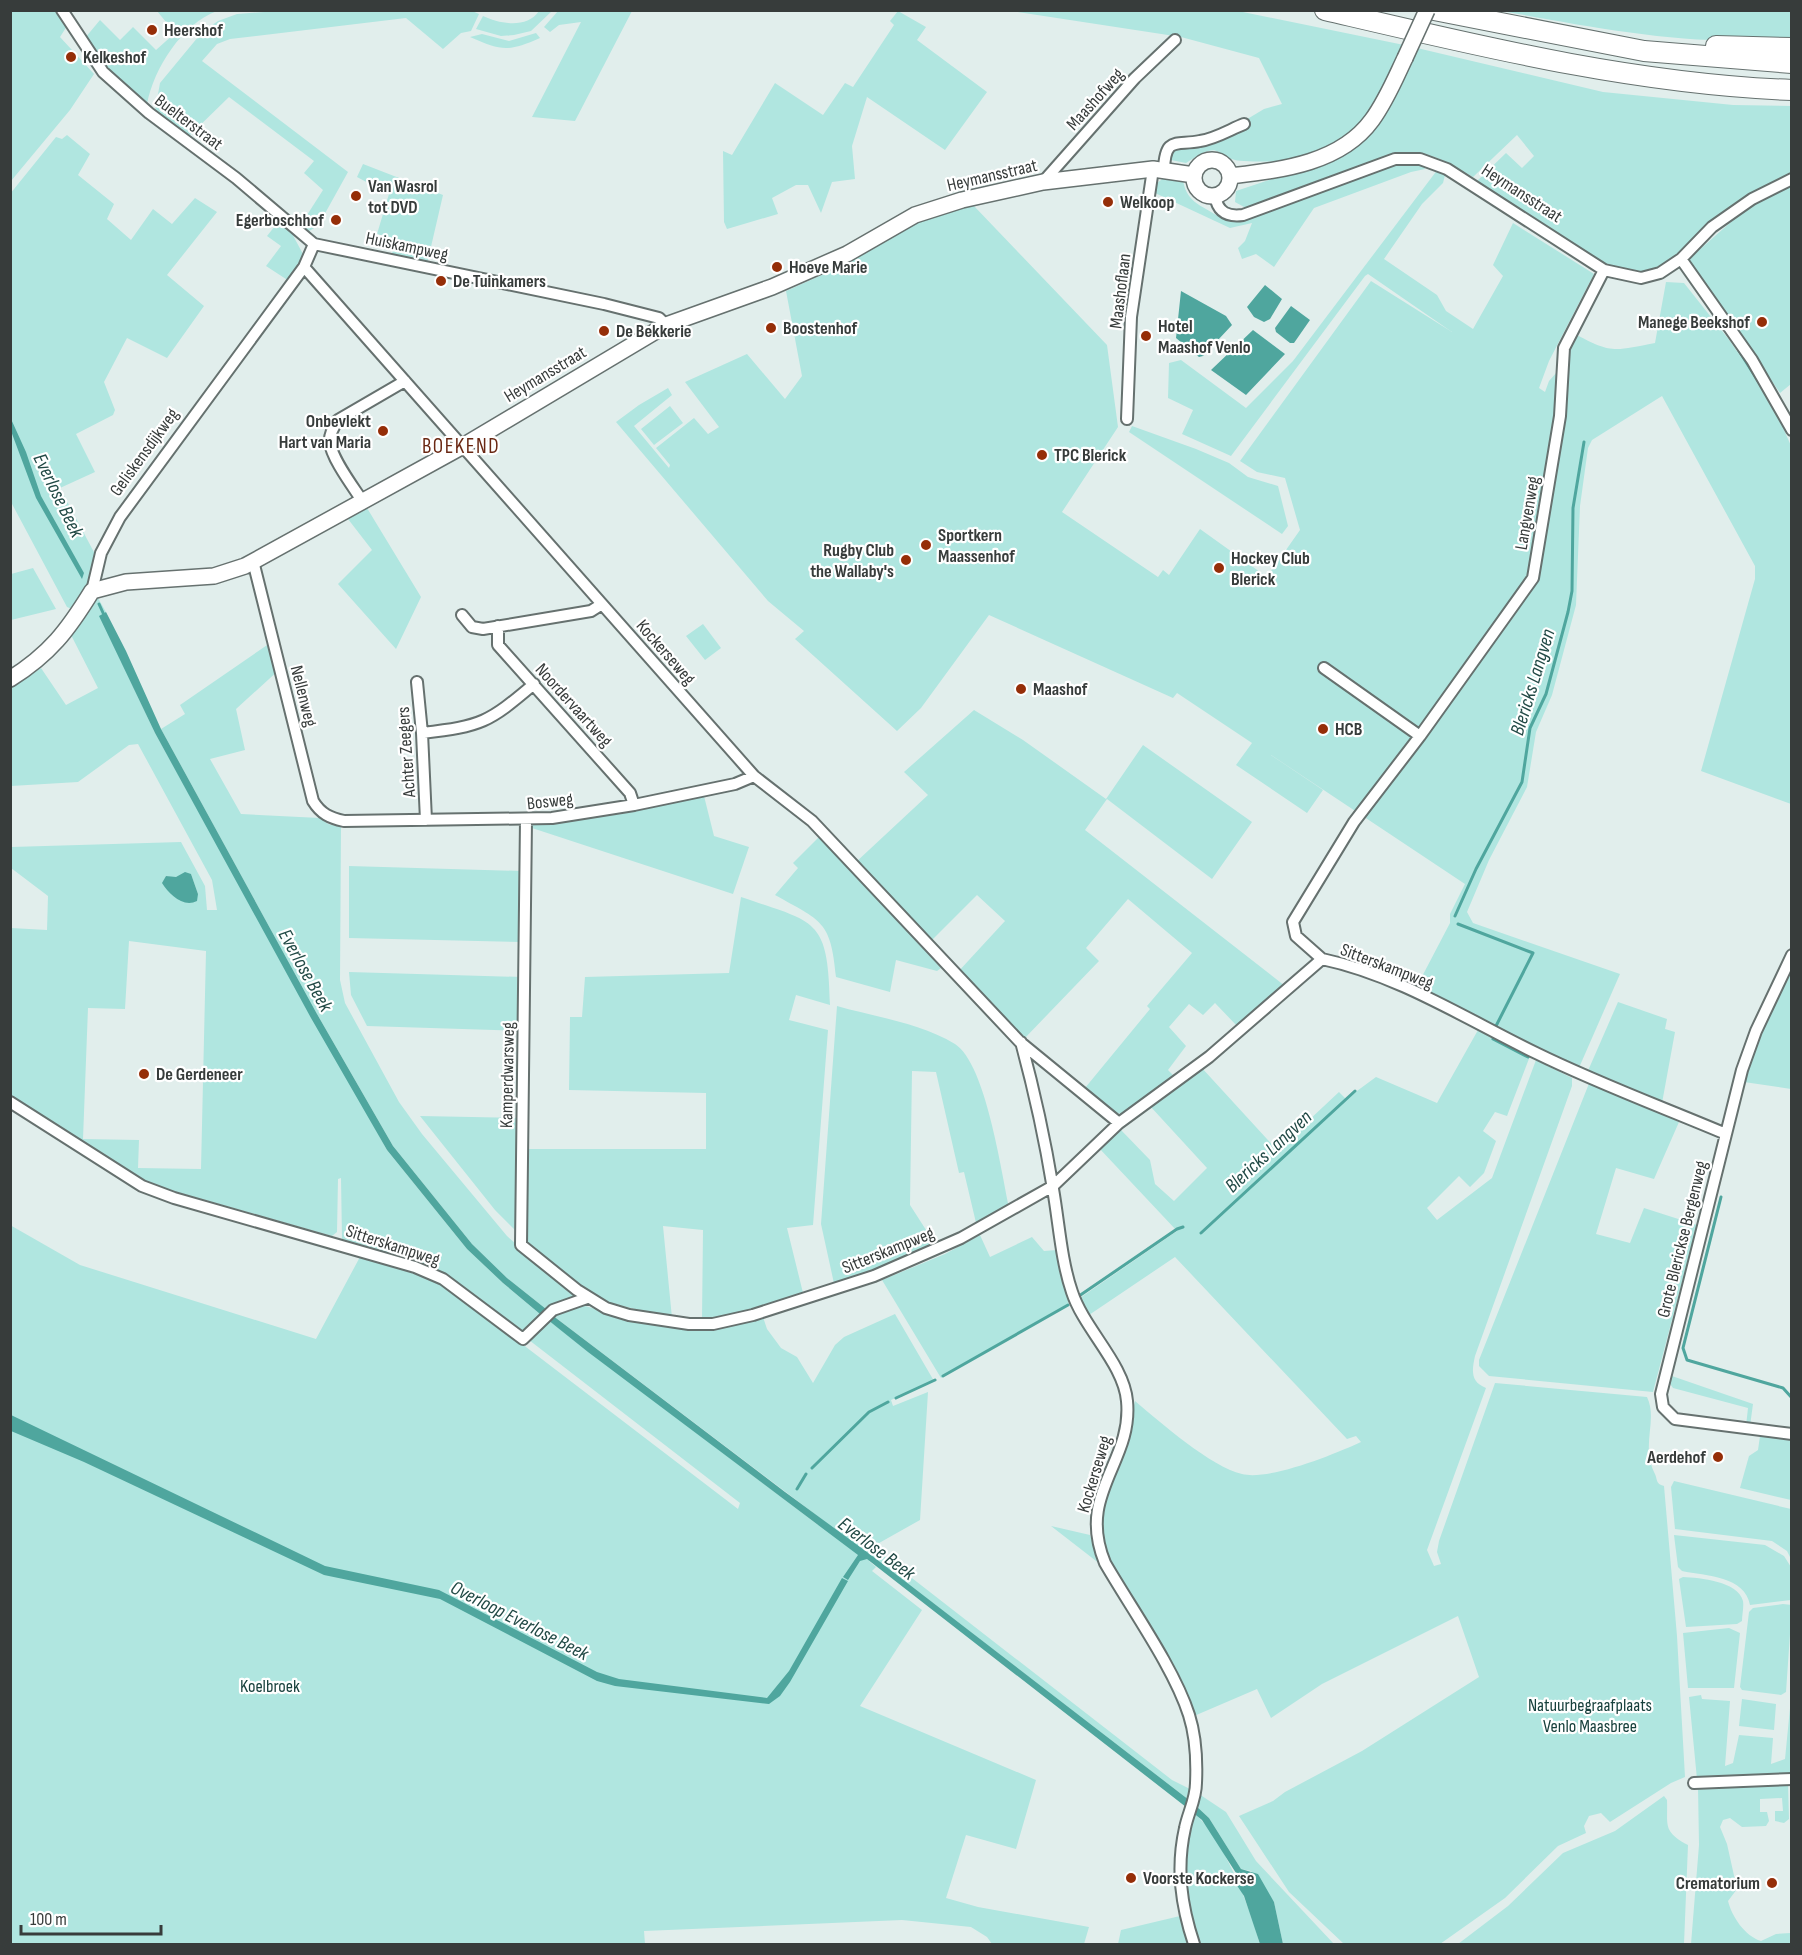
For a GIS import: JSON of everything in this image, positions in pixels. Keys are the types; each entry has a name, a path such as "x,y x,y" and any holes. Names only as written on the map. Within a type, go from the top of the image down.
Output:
{"highway":[{"path":"1324,10 1562,64 1690,83 1791,90"},
{"path":"1434,10 1591,43 1695,57 1791,63"},
{"path":"1591,43 1630,41 1791,48"}],"street":[{"name":"Buelterstraat","path":"62,10 103,72 149,113 236,178 314,244"},
{"path":"1230,176 1296,165 1333,154 1353,140 1371,121 1405,58 1427,10"},
{"name":"Maashofweg","path":"1043,182 1135,78 1175,40"},
{"path":"1159,169 1172,145 1182,141 1200,141 1244,124"},
{"name":"Heymansstraat","path":"1215,196 1219,210 1225,214 1243,215 1395,159 1420,159 1447,168 1604,270 1641,278 1660,273 1681,259 1712,227 1752,199 1791,179"},
{"path":"1215,160 1225,165 1230,176 1228,186 1215,196 1198,191 1194,175 1199,165 1215,160"},
{"name":"Heymansstraat","path":"92,591 126,582 214,576 254,561 463,446 666,325 772,287 836,259 915,214 962,200 1043,182 1159,169 1194,175"},
{"name":"Maashoflaan","path":"1127,419 1131,317 1159,169"},
{"name":"Geliskensdijkweg","path":"10,679 37,662 57,643 92,591 101,553 120,518 304,267 314,244"},
{"name":"Huiskampweg","path":"314,244 604,304 659,318 666,325"},
{"path":"1681,259 1752,360 1782,409 1791,430"},
{"name":"Kockerseweg","path":"304,267 754,776 812,821 1020,1042 1119,1123"},
{"name":"Langvenweg","path":"1322,959 1296,936 1293,922 1354,822 1420,736 1533,578 1560,416 1563,348 1604,270"},
{"path":"363,502 333,454 330,442 332,429 338,420 405,381"},
{"name":"Nellenweg","path":"254,561 314,801 324,814 344,820"},
{"path":"462,615 472,627 498,626 591,611 602,604"},
{"name":"Noordervaartweg","path":"498,626 498,645 630,793 634,805"},
{"path":"1324,668 1420,736"},
{"name":"Achter Zeegers","path":"417,682 426,820"},
{"path":"422,733 467,728 488,721 534,684"},
{"name":"Bosweg","path":"344,820 526,820 576,816 735,784 754,776"},
{"name":"Kamperdwarsweg","path":"526,820 521,1245 587,1298"},
{"name":"Grote Blerickse Bergenweg","path":"1791,955 1756,1031 1742,1070 1660,1394 1663,1407 1675,1419 1791,1434"},
{"name":"Sitterskampweg","path":"10,1102 142,1186 174,1198 415,1267 443,1279 523,1339 553,1311 587,1298 606,1308 629,1314 689,1324 713,1324 753,1315 874,1276 961,1238 1053,1186 1119,1123 1209,1056 1322,959 1352,966 1429,999 1580,1073 1726,1134"},
{"name":"Kockerseweg","path":"1020,1042 1053,1186 1072,1292 1082,1316 1124,1384 1128,1402 1120,1445 1096,1511 1098,1545 1105,1563 1177,1685 1190,1716 1196,1751 1196,1786 1185,1827 1180,1880 1182,1909 1194,1944"},
{"path":"1694,1783 1791,1779"}],"green space":[{"path":"291,10 470,10 479,14 471,31 461,33 443,49 406,18 230,39 217,44 202,61 348,172 318,226 309,231 300,226 323,190 304,173 314,161 229,97 188,137 155,111 160,83 203,31 218,21 237,14"},
{"path":"11,11 57,11 67,26 60,37 94,74 70,110 11,181"},
{"path":"157,11 217,11 204,17 181,37 163,62 147,104 109,72 85,38 100,20 120,40 133,27 156,50 175,33"},
{"path":"539,11 552,11 531,31 501,36 476,29 483,16 505,23 520,23 534,17"},
{"path":"558,11 632,11 575,121 532,117 581,22 559,25 550,32 544,27"},
{"path":"898,11 926,27 917,40 987,92 945,150 867,97 852,146 855,179 832,182 821,213 808,185 796,185 772,198 778,214 727,229 724,222 723,151 732,155 775,83 823,115 845,83 853,87 894,25 890,21"},
{"path":"1011,11 1238,11 1404,45 1377,99 1363,119 1347,136 1329,149 1306,157 1278,161 1234,160 1213,150 1186,163 1171,160 1172,149 1244,121 1264,109 1282,104 1259,58 1181,37"},
{"path":"1502,11 1791,11 1791,38 1719,40 1646,35"},
{"path":"536,33 540,38 512,48 490,45 470,37 482,34 509,41"},
{"path":"1417,48 1603,92 1733,105 1791,106 1791,174 1724,211 1668,263 1643,273 1605,268 1476,182 1506,153 1522,168 1534,156 1517,135 1473,177 1435,157 1406,154 1361,165 1246,208 1235,202 1236,191 1335,158"},
{"path":"67,135 90,154 78,175 114,204 107,219 131,240 153,209 172,224 195,198 217,212 167,275 204,306 167,358 127,338 104,382 115,410 113,415 76,434 95,472 60,488 96,556 83,596 72,609 67,607 11,502 10,194 56,137 62,139"},
{"path":"1399,162 1423,164 1425,169 1411,172 1314,208 1274,267 1256,254 1242,259 1238,248 1245,241 1252,223 1230,228 1155,193 1156,184 1167,175 1183,180 1189,196 1196,203 1224,219 1238,222"},
{"path":"363,164 443,195 427,264 392,254 395,239 377,234 389,194 357,177"},
{"name":"Sportkern Maassenhof","path":"1438,169 1445,175 1443,183 1422,204 1384,259 1437,295 1446,311 1473,329 1503,276 1493,265 1513,223 1594,274 1549,361 1539,388 1545,392 1549,381 1557,372 1557,400 1565,355 1573,333 1596,345 1613,349 1655,343 1666,282 1684,283 1730,341 1772,403 1792,448 1791,804 1701,771 1755,579 1755,566 1662,396 1592,440 1588,448 1580,506 1576,605 1552,695 1536,732 1527,787 1489,860 1467,912 1473,923 1620,974 1578,1070 1416,988 1450,923 1450,914 1465,884 1253,743 1323,790 1307,813 1236,765 1252,743 1177,693 1173,698 989,615 921,708 897,731 795,639 804,631 768,601 616,422 668,388 672,395 634,426 669,468 670,465 656,448 694,418 708,434 719,427 685,382 747,354 785,399 802,376 786,291 851,262 849,259 927,217 974,205 971,207 974,206 1107,345 1118,427 1062,512 1158,577 1163,570 1169,575 1200,529 1267,577 1300,530 1285,478 1257,472 1240,461 1371,281 1452,332 1368,274 1231,456 1182,434 1193,410 1168,398 1169,363 1181,360 1246,408 1293,361"},
{"name":"Manege Beekshof","path":"1791,186 1791,384 1780,393 1689,259 1749,206"},
{"path":"275,226 288,226 304,256 289,281 266,266 281,246 267,236"},
{"path":"670,406 683,423 654,445 641,429"},
{"path":"1132,426 1229,463 1248,477 1278,486 1288,526 1282,534 1129,432"},
{"path":"367,508 421,597 396,649 338,584 372,550 348,519"},
{"path":"33,568 56,609 11,620 11,574"},
{"path":"98,598 106,612 100,616 155,733 387,1150 467,1249 540,1314 520,1333 454,1282 348,1244 342,1239 341,1178 338,1179 337,1232 332,1236 152,1185 11,1098 11,928 47,930 48,896 11,868 11,847 181,842 205,886 207,910 217,910 212,880 138,744 129,745 78,782 11,786 10,689 41,668 66,705 98,688 70,633","holes":["191,874 198,894 168,890 163,883 166,876 173,878","129,941 206,951 201,1169 138,1168 139,1140 83,1139 88,1008 125,1009"]},
{"path":"703,624 721,648 705,660 686,636"},
{"path":"273,641 280,669 236,709 245,750 210,759 241,814 320,818 328,824 341,827 340,980 345,1003 399,1102 422,1134 507,1236 576,1297 546,1309 507,1278 472,1244 393,1146 317,1014 161,729 185,714 180,705"},
{"path":"974,710 1023,740 1106,799 1143,745 1252,822 1212,879 1107,799 1085,830 1285,986 1238,1027 1215,1003 1203,1015 1189,1004 1169,1027 1186,1046 1168,1070 1175,1077 1128,1111 1115,1113 1111,1111 1085,1088 1150,1009 1147,1006 1192,953 1128,899 1086,948 1099,961 1023,1040 957,973 1005,921 977,895 929,943 855,863 928,795 904,772"},
{"path":"704,796 714,836 749,847 733,894 532,828 532,825 561,823"},
{"path":"820,836 941,968 937,971 896,960 890,992 836,977 831,944 821,924 775,895 798,868 793,863"},
{"path":"349,866 523,871 522,942 349,938"},
{"path":"741,897 802,920 813,928 821,939 826,955 830,1005 796,995 789,1020 828,1030 813,1225 787,1228 804,1297 718,1319 702,1320 703,1230 663,1226 672,1318 602,1301 574,1283 528,1242 528,1149 706,1149 706,1093 569,1090 570,1017 582,1017 585,977 729,973"},
{"path":"1791,967 1791,1089 1744,1082 1754,1046"},
{"path":"349,972 522,977 522,1031 367,1026 351,995"},
{"path":"1618,1002 1667,1019 1665,1029 1675,1032 1662,1103 1587,1073"},
{"path":"837,1006 928,1031 955,1044 966,1055 984,1095 1009,1207 977,1227 964,1172 959,1173 936,1072 912,1071 910,1205 937,1247 835,1288 821,1224"},
{"name":"Natuurbegraafplaats Venlo Maasbree","path":"1478,1030 1530,1056 1507,1116 1495,1112 1483,1131 1496,1141 1484,1173 1470,1187 1459,1176 1427,1208 1437,1220 1492,1178 1536,1060 1572,1078 1572,1086 1475,1356 1473,1375 1477,1382 1486,1388 1427,1550 1434,1566 1441,1564 1437,1552 1439,1541 1495,1383 1647,1397 1651,1414 1650,1462 1658,1483 1664,1486 1677,1636 1685,1777 1671,1783 1610,1822 1601,1813 1589,1816 1584,1826 1586,1833 1558,1846 1505,1898 1440,1944 1344,1944 1289,1892 1239,1816 1273,1801 1285,1792 1362,1751 1479,1677 1458,1616 1322,1684 1271,1718 1257,1689 1194,1716 1183,1684 1104,1553 1100,1513 1125,1443 1135,1401 1201,1453 1216,1463 1242,1474 1268,1474 1285,1470 1361,1442 1356,1436 1347,1439 1175,1257 1089,1315 1077,1300 1177,1231 1099,1148 1121,1130 1150,1160 1155,1184 1174,1201 1207,1168 1150,1106 1201,1067 1277,1150 1339,1092 1346,1099 1376,1077 1437,1103"},
{"path":"1590,1081 1679,1122 1654,1179 1616,1168 1596,1234 1630,1243 1644,1208 1697,1225 1653,1392 1489,1376 1479,1366 1479,1360"},
{"path":"420,1116 521,1118 520,1235 495,1210"},
{"name":"Koelbroek","path":"10,1225 80,1265 316,1339 361,1255 409,1269 445,1285 738,1509 740,1503 529,1340 548,1320 818,1525 824,1521 552,1315 573,1306 585,1306 639,1321 678,1327 763,1317 767,1329 781,1348 797,1357 813,1383 835,1345 844,1337 895,1314 934,1381 891,1400 893,1406 928,1392 920,1520 872,1547 1172,1780 1192,1790 1189,1800 869,1554 869,1561 876,1567 872,1571 922,1610 860,1706 1036,1780 1016,1849 966,1835 946,1898 978,1907 1089,1927 1084,1944 992,1944 987,1937 971,1927 902,1920 644,1931 645,1944 11,1944"},
{"path":"980,1235 990,1257 1032,1237 1044,1251 1057,1250 1069,1305 941,1378 882,1280 945,1254"},
{"path":"1669,1375 1753,1404 1750,1426 1746,1426 1748,1408 1673,1388 1668,1381"},
{"path":"1760,1436 1791,1440 1791,1500 1740,1488 1749,1456 1758,1450"},
{"path":"1674,1481 1791,1509 1791,1559 1787,1551 1772,1541 1675,1529 1671,1487"},
{"path":"1051,1526 1090,1535 1100,1564"},
{"path":"1674,1535 1765,1545 1784,1556 1791,1567 1791,1600 1750,1605 1747,1595 1733,1583 1713,1576 1682,1571 1678,1567"},
{"path":"1683,1577 1718,1582 1734,1589 1743,1601 1742,1621 1737,1624 1686,1627 1679,1579"},
{"path":"1792,1605 1786,1692 1781,1695 1742,1690 1740,1687 1749,1612 1753,1608"},
{"path":"1729,1628 1740,1633 1734,1688 1688,1688 1683,1633"},
{"path":"1701,1695 1702,1699 1730,1701 1725,1766 1733,1763 1739,1735 1773,1738 1771,1764 1785,1759 1791,1698 1791,1775 1697,1779 1689,1697"},
{"path":"1742,1699 1776,1704 1774,1730 1739,1726"},
{"path":"1788,1783 1789,1819 1784,1823 1775,1821 1775,1811 1783,1811 1782,1798 1760,1799 1760,1812 1767,1812 1769,1821 1766,1826 1742,1827 1730,1818 1723,1820 1720,1827 1727,1844 1737,1889 1728,1901 1736,1919 1755,1939 1761,1941 1776,1934 1791,1933 1791,1944 1691,1944 1699,1845 1698,1787"},
{"path":"1199,1794 1226,1812 1256,1861 1334,1944 1283,1944 1274,1902 1251,1871 1241,1869 1209,1818 1195,1805"},
{"path":"1664,1796 1667,1800 1668,1827 1674,1836 1688,1845 1684,1944 1458,1944 1508,1906 1563,1853 1615,1831"},
{"path":"1192,1812 1214,1837 1234,1873 1260,1944 1197,1944 1189,1909 1185,1864"},
{"path":"1180,1916 1188,1944 1118,1944 1121,1930"}],"shaded area":[{"path":"1265,285 1282,299 1270,319 1264,322 1254,317 1247,307"},
{"path":"1181,291 1226,316 1232,325 1203,356 1199,357 1176,338"},
{"path":"1291,306 1310,320 1294,343 1290,343 1276,332 1275,328"},
{"path":"1253,330 1285,354 1246,395 1211,370"},
{"path":"11,419 26,452 41,496 84,573 82,579 36,498 11,431"},
{"path":"106,612 161,729 317,1014 393,1146 472,1244 507,1278 546,1309 540,1314 467,1249 387,1150 311,1018 155,733 99,616"},
{"path":"185,872 191,874 198,894 197,901 192,903 177,899 162,883 166,876 176,877"},
{"path":"552,1315 871,1555 1189,1800 1186,1807 867,1559 860,1561 848,1580 843,1577 858,1555 588,1352 548,1320"},
{"path":"11,1415 325,1566 439,1590 597,1672 619,1679 767,1698 789,1671 842,1578 848,1581 790,1682 780,1696 769,1704 615,1686 597,1681 440,1599 324,1575 84,1462 11,1431"},
{"path":"1195,1805 1209,1818 1241,1869 1258,1874 1274,1902 1283,1944 1260,1944 1244,1896 1236,1884 1236,1873 1202,1820 1192,1812"}],"waterway":[{"path":"1739,351 1760,384"},
{"name":"Blericks Langven","path":"1455,916 1476,869 1522,782 1530,728 1546,694 1572,591 1573,508 1584,442"},
{"name":"Everlose Beek","path":"99,604 104,615"},
{"name":"Blericks Langven","path":"1458,924 1533,953 1496,1026"},
{"path":"1493,1039 1528,1057"},
{"name":"Blericks Langven","path":"1201,1233 1355,1091"},
{"path":"1721,1197 1683,1348 1687,1360 1783,1388 1792,1398"},
{"name":"Blericks Langven","path":"1079,1296 1183,1227"},
{"name":"Blericks Langven","path":"943,1376 1068,1305"},
{"name":"Blericks Langven","path":"896,1398 935,1380"},
{"name":"Blericks Langven","path":"812,1468 869,1412 888,1402"},
{"name":"Blericks Langven","path":"797,1489 806,1474"}],"place":[{"name":"Heershof","path":"152,30"},
{"name":"Kelkeshof","path":"71,57"},
{"name":"Van Wasrol tot DVD","path":"356,196"},
{"name":"Welkoop","path":"1108,202"},
{"name":"Egerboschhof","path":"336,220"},
{"name":"Hoeve Marie","path":"777,267"},
{"name":"De Tuinkamers","path":"441,281"},
{"name":"Manege Beekshof","path":"1762,322"},
{"name":"Boostenhof","path":"771,328"},
{"name":"De Bekkerie","path":"604,331"},
{"name":"Hotel Maashof Venlo","path":"1146,336"},
{"name":"Onbevlekt Hart van Maria","path":"383,431"},
{"name":"TPC Blerick","path":"1042,455"},
{"name":"Sportkern Maassenhof","path":"926,545"},
{"name":"Rugby Club the Wallaby's","path":"906,560"},
{"name":"Hockey Club Blerick","path":"1219,568"},
{"name":"Maashof","path":"1021,689"},
{"name":"HCB","path":"1323,729"},
{"name":"De Gerdeneer","path":"144,1074"},
{"name":"Aerdehof","path":"1718,1457"},
{"name":"Voorste Kockerse","path":"1131,1878"},
{"name":"Crematorium","path":"1772,1883"}],"district":[{"name":"BOEKEND","path":"461,446"}],"water label":[{"name":"Overloop Everlose Beek","path":"520,1620"}]}
